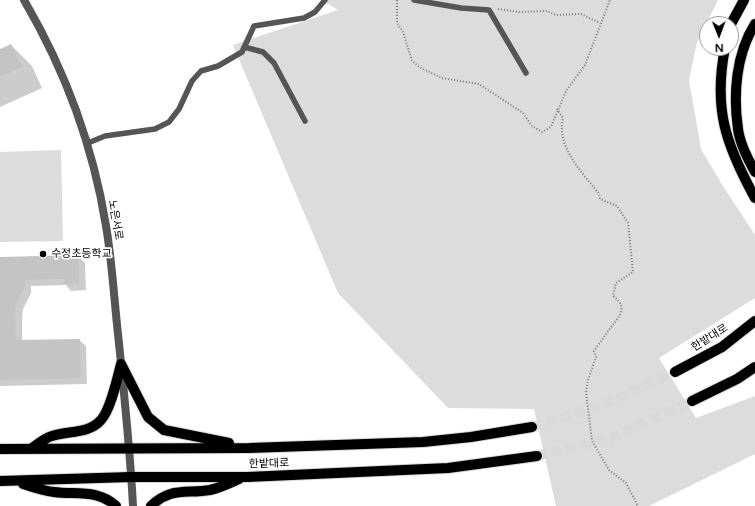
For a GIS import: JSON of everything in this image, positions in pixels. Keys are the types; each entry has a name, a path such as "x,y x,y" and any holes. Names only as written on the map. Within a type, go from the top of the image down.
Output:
{"main road":[{"path":"735,16 744,0"},
{"path":"755,24 749,33 737,70 737,93 738,130 755,172"},
{"path":"724,56 720,98 724,132 740,170 755,198"},
{"name":"한밭대로","path":"675,372 722,347 755,321"},
{"path":"121,364 148,417 154,424 164,430 248,448"},
{"path":"31,449 48,437 84,431 94,426 102,419 114,388 121,364"},
{"path":"692,402 737,379 755,367"},
{"path":"737,379 755,373"},
{"name":"한밭대로","path":"0,449 248,448 423,442 471,437 532,427"},
{"name":"한밭대로","path":"0,482 132,477 247,477 448,468 537,456"},
{"path":"151,506 165,496 180,491 210,490 247,477"},
{"path":"14,481 53,492 97,495 116,506"}],"street":[{"name":"노은서로","path":"24,0 44,34 69,89 88,143 106,226 130,449 133,506"}],"lane":[{"path":"88,143 105,136 155,129 169,122 179,109 192,81 201,71 218,66 242,52 254,26 304,18 315,12 325,0"},
{"path":"414,0 461,8 489,10 526,73"},
{"path":"244,47 263,52 274,63 305,121"}],"path":[{"path":"398,0 397,23 403,32 412,61 421,68 442,78 479,84 523,112 532,126 542,132 551,127 557,109 566,91 585,65 610,0"},
{"path":"489,10 502,8 519,12 547,11 556,15 581,14 600,23"},
{"path":"557,109 563,118 561,125 563,140 568,153 598,194 600,199 617,206 628,223 633,272 616,283 613,296 620,301 622,310 619,318 594,351 596,357 588,380 586,392 592,441 608,470 626,483 638,506"}],"shaded area":[{"path":"322,0 718,0 710,16 699,16 699,38 689,80 701,149 755,235 755,298 659,358 696,418 755,396 755,454 649,506 556,506 534,409 448,408 338,293 233,45 338,10"},
{"path":"61,150 63,241 0,242 0,152"}],"building":[{"path":"11,44 22,67 0,77 0,49"},
{"path":"79,255 79,284 64,284 64,279 25,280 25,286 17,302 15,311 16,340 80,339 81,378 0,380 0,257"}],"tunnel":[{"path":"532,427 604,405 675,372"},
{"path":"537,456 614,437 692,401"}],"place":[{"name":"수정초등학교","path":"43,254"}]}
